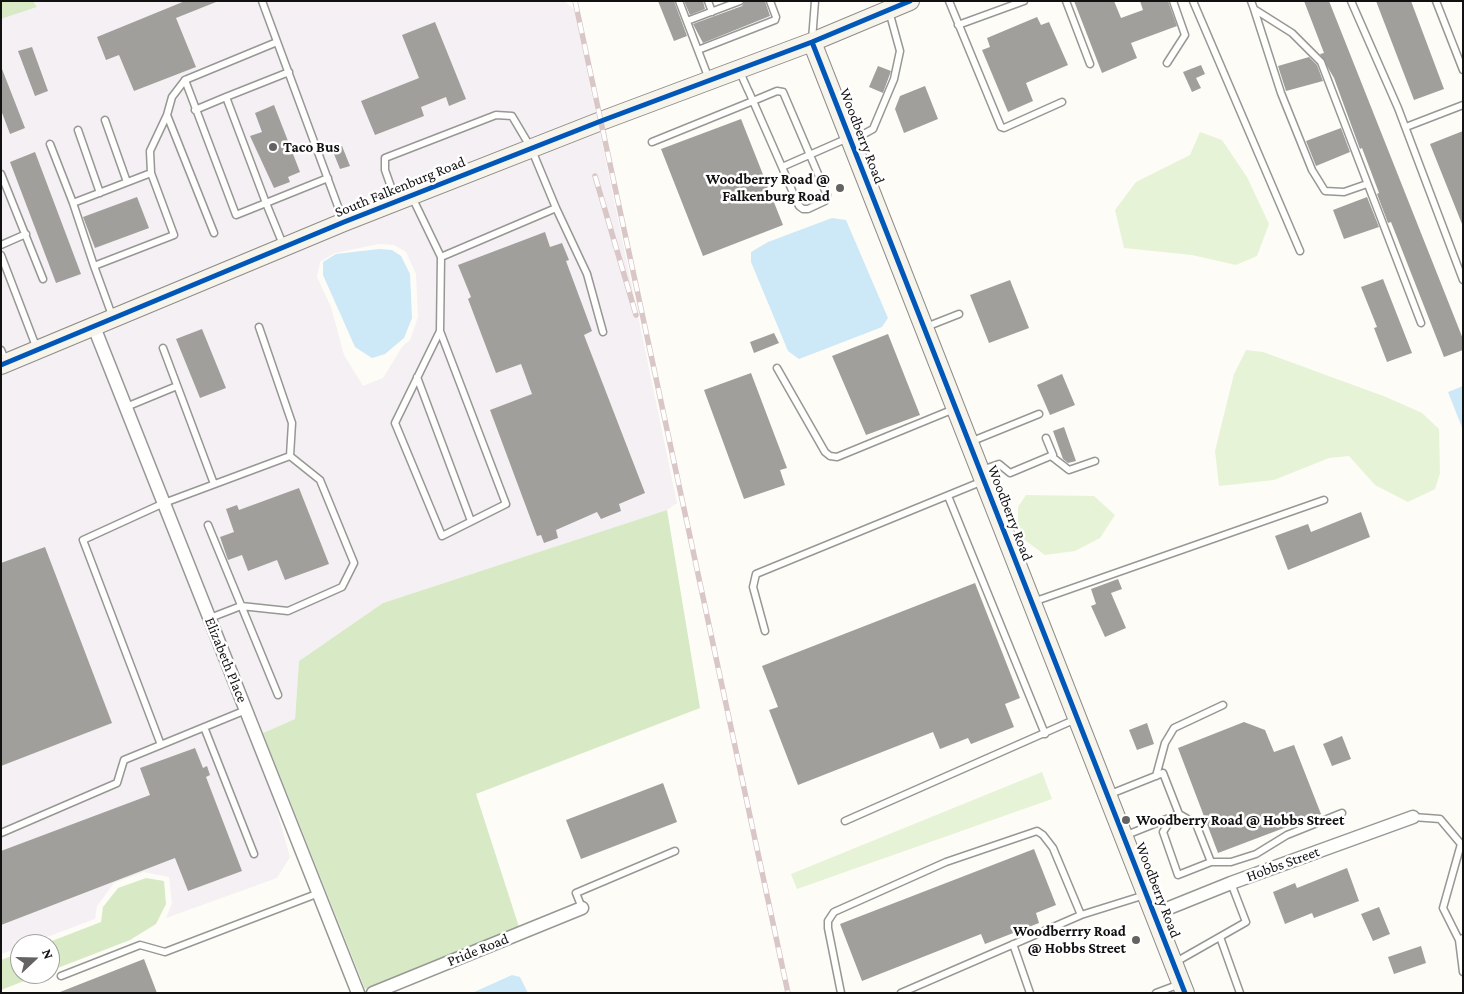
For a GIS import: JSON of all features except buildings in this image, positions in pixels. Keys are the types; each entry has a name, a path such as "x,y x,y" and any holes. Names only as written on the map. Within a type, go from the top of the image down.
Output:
{"street":[{"name":"South Falkenburg Road","path":"3,359 37,350 113,320 344,222 532,148 812,42 910,1"},
{"name":"Woodberry Road","path":"812,42 1183,988"},
{"name":"Elizabeth Place","path":"94,327 358,993"},
{"name":"Hobbs Street","path":"1154,914 1231,883 1413,817"},
{"name":"Pride Road","path":"373,993 582,908"}],"lane":[{"path":"262,1 344,222"},
{"path":"679,1 709,80"},
{"path":"708,1 712,12"},
{"path":"687,22 740,1"},
{"path":"698,50 775,20 770,1"},
{"path":"812,42 815,1"},
{"path":"949,1 1001,126 1004,128 1062,102"},
{"path":"958,25 1024,1"},
{"path":"1066,1 1090,64"},
{"path":"1167,63 1185,35 1173,1"},
{"path":"1193,1 1300,251"},
{"path":"1251,1 1281,93 1312,170 1325,191 1344,192 1367,184"},
{"path":"1351,1 1406,127 1463,280"},
{"path":"1436,1 1463,70"},
{"path":"1254,8 1292,33 1321,62 1421,323"},
{"path":"782,167 873,129 894,79 900,52 889,10"},
{"path":"94,266 174,235 151,173 150,151 167,114 172,98 185,80 277,42"},
{"path":"652,142 753,100 778,91 783,92 827,195 825,201 808,209 803,209 799,206 753,100 739,69"},
{"path":"195,110 289,72"},
{"path":"185,80 236,215 328,178"},
{"path":"226,98 284,248"},
{"path":"1406,127 1463,105"},
{"path":"167,114 214,233"},
{"path":"440,331 395,423 442,536 506,504 440,331 441,257 385,170 385,158 496,115 512,116 532,148 556,208 587,274 603,332"},
{"path":"105,120 127,182"},
{"path":"78,130 100,193"},
{"path":"50,144 113,320"},
{"path":"73,204 151,173"},
{"path":"1,174 43,278"},
{"path":"441,257 556,208"},
{"path":"1,245 26,234"},
{"path":"1,255 37,350"},
{"path":"924,328 959,314"},
{"path":"259,327 292,422 290,456"},
{"path":"163,348 214,484"},
{"path":"776,368 825,452 830,456 837,457 956,409"},
{"path":"416,377 471,522"},
{"path":"126,407 177,386"},
{"path":"969,442 1039,414"},
{"path":"1046,438 1053,455 1051,456"},
{"path":"161,745 83,540 164,502 290,456"},
{"path":"210,618 241,606 288,611 342,587 354,562 320,480 290,456"},
{"path":"1051,456 1069,470 1095,461"},
{"path":"765,631 753,587 756,574 948,496 999,464 1010,473 1051,456"},
{"path":"948,496 1045,734"},
{"path":"1032,602 1324,500"},
{"path":"208,524 278,695"},
{"path":"1156,776 1165,743 1174,728 1223,705"},
{"path":"1,833 117,783 124,760 246,710"},
{"path":"845,821 1045,734 1077,718"},
{"path":"204,727 254,854"},
{"path":"1107,795 1163,773 1179,814 1196,824 1212,862"},
{"path":"1172,817 1163,832 1178,875 1212,862 1231,862 1256,854 1287,835 1342,812"},
{"path":"1123,836 1179,814"},
{"path":"1413,817 1440,819 1461,844 1443,908 1461,939 1463,972"},
{"path":"841,993 828,928 828,920 834,912 946,862 1037,831 1053,848 1081,915"},
{"path":"582,908 576,893 676,851"},
{"path":"1173,964 1246,922 1231,883"},
{"path":"61,976 140,945 165,952 319,893"},
{"path":"901,993 1081,915 1146,894"},
{"path":"1220,937 1240,993"},
{"path":"1013,944 1030,993"},
{"path":"1156,993 1183,988"}],"shaded area":[{"path":"33,1 564,1 574,9 596,115 1,357 1,19 37,7"},
{"path":"599,128 677,503 667,510 383,603 299,661 295,719 263,733 103,331 347,228","holes":["379,244 394,245 406,252 416,274 418,317 410,340 402,347 383,378 363,386 344,355 331,307 317,277 320,262 335,253"]},
{"path":"90,336 273,797 290,857 277,878 166,918 172,903 169,877 144,872 114,883 97,906 95,919 55,934 10,934 10,951 1,954 1,371"}],"green space":[{"path":"1,1 33,1 37,7 1,19"},
{"path":"1200,132 1222,140 1247,177 1269,224 1257,256 1236,265 1192,255 1124,248 1115,210 1136,182 1190,155"},
{"path":"1246,350 1263,352 1386,397 1422,413 1439,429 1440,473 1435,489 1408,502 1375,485 1349,456 1329,458 1274,480 1219,486 1215,451 1234,374"},
{"path":"1026,495 1094,496 1115,515 1100,538 1075,551 1045,555 1018,535 1018,507"},
{"path":"667,510 700,708 476,794 519,927 365,989 263,733 295,719 299,661 383,603"},
{"path":"1042,772 1052,799 797,889 791,874"},
{"path":"146,878 164,881 166,904 156,924 130,940 60,967 60,938 101,922 103,907 118,888"},
{"path":"10,957 10,984 16,984 1,990 1,960"}],"water":[{"path":"832,218 846,220 888,318 882,327 799,359 788,351 751,262 751,252 768,242"},
{"path":"379,249 392,250 401,256 410,274 412,318 404,338 385,354 372,358 355,347 323,275 323,262 336,254"},
{"path":"1463,386 1463,430 1448,392"},
{"path":"512,975 520,977 528,993 472,993"}],"railway":[{"path":"575,1 788,993"},
{"path":"595,176 636,315"}],"cycle path":[{"path":"1,365 344,222 601,121 812,42 910,1"},
{"path":"812,42 1185,993"}],"place":[{"name":"Taco Bus","path":"273,147"},
{"name":"Woodberry Road @ Falkenburg Road","path":"840,188"},
{"name":"Woodberry Road @ Hobbs Street","path":"1126,820"},
{"name":"Woodberrry Road @ Hobbs Street","path":"1136,940"}]}
